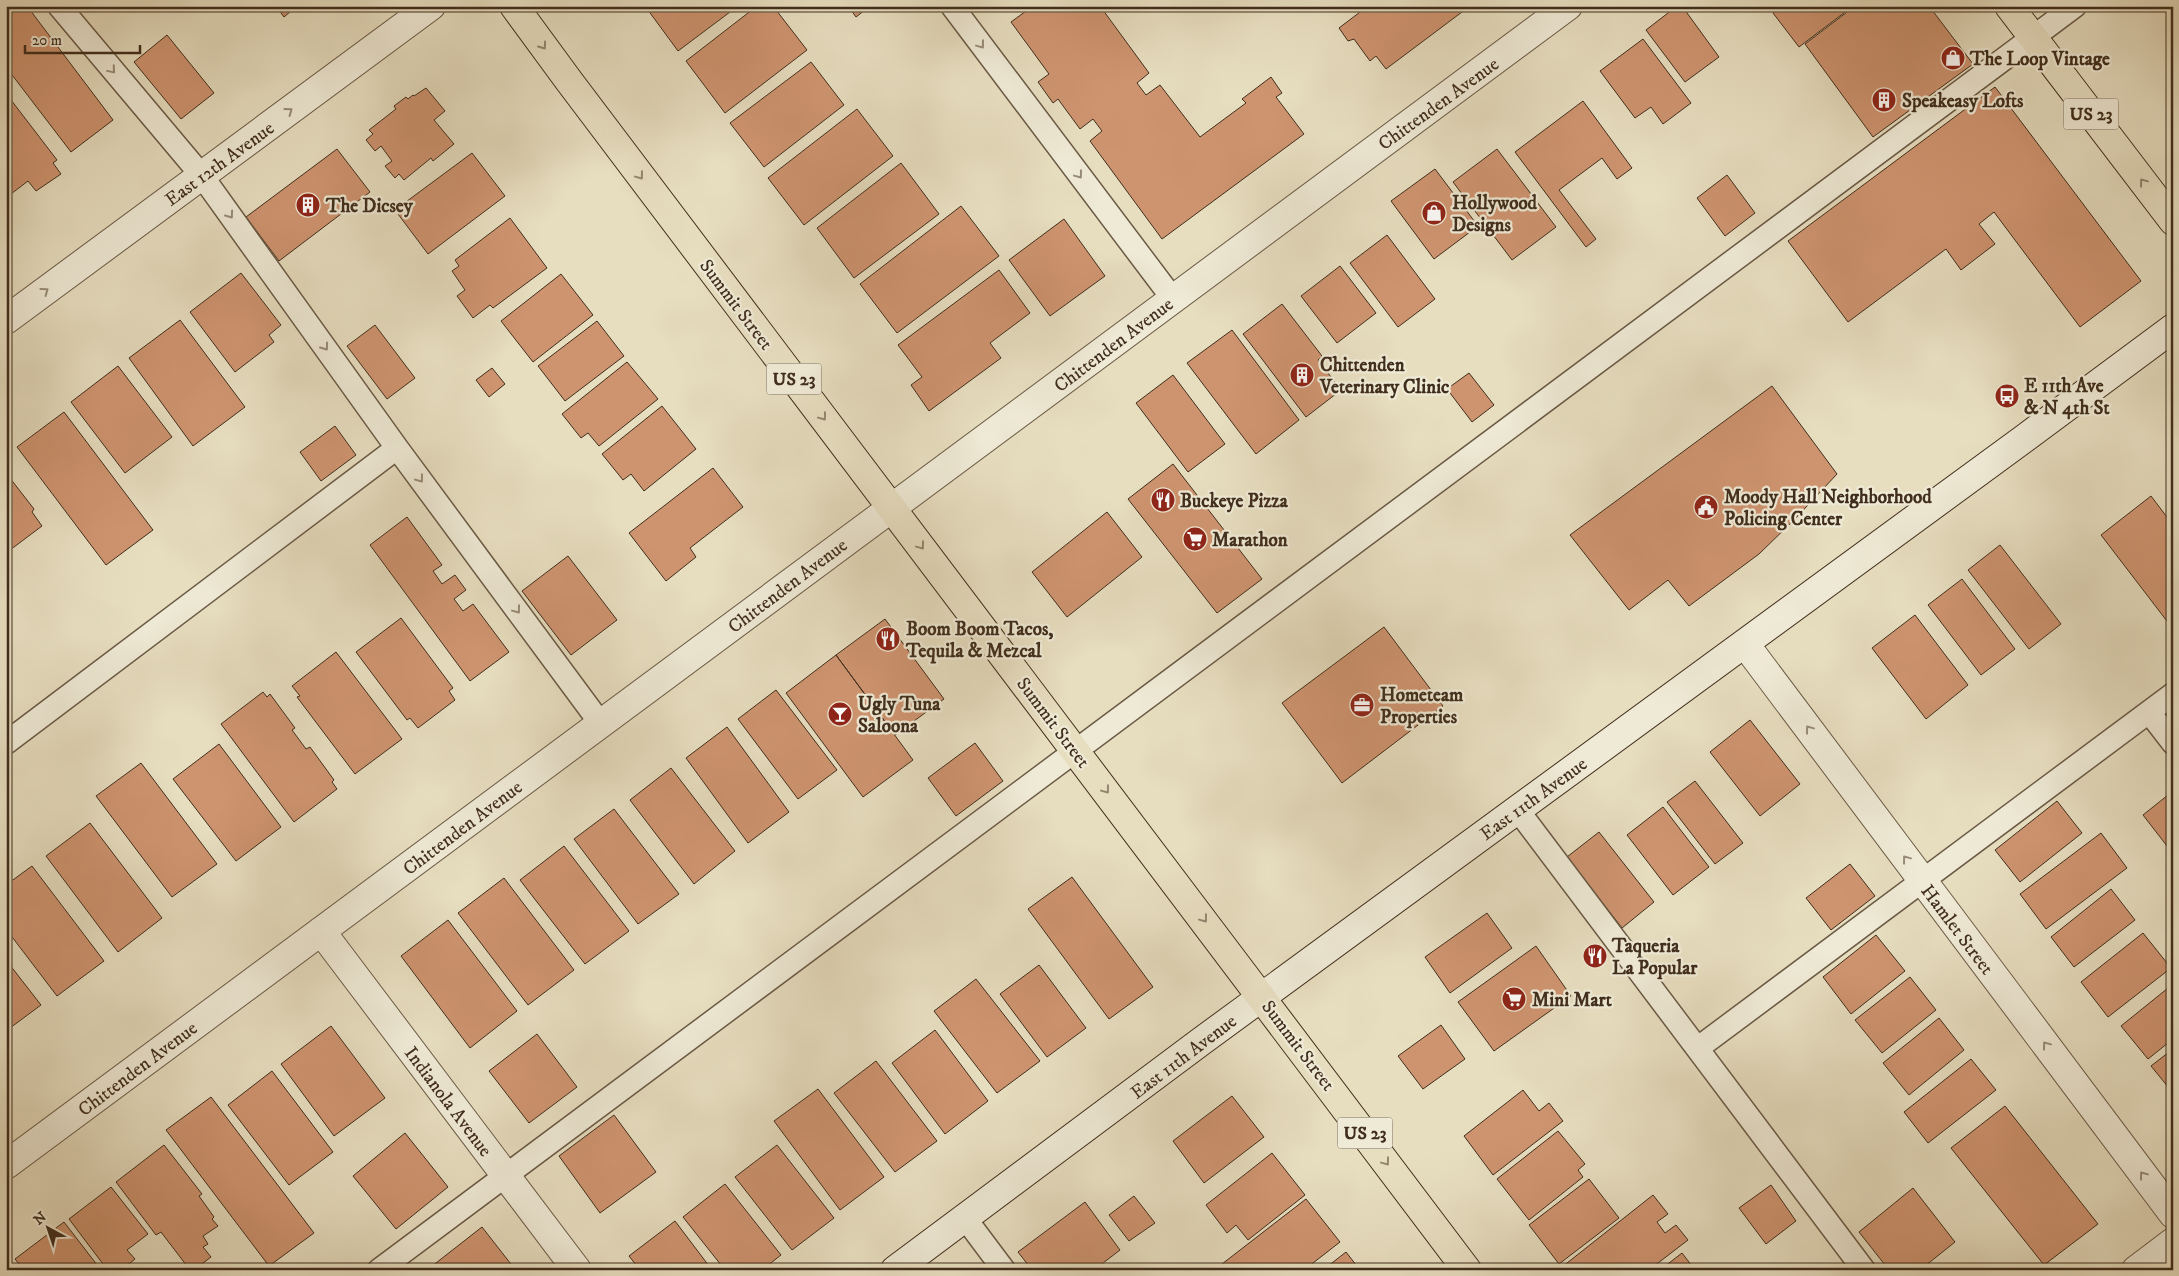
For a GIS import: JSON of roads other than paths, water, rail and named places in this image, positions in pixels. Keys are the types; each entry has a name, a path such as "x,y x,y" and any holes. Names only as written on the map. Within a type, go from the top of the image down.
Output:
{"main road":[{"name":"Summit Street","path":"514,6 568,81 1468,1270"},
{"name":"US 23","path":"2009,6 2173,221"}],"street":[{"name":"East 12th Avenue","path":"6,320 431,6"},
{"name":"Chittenden Avenue","path":"6,1165 1173,299 1557,10"},
{"name":"East 11th Avenue","path":"895,1270 2173,328"},
{"name":"Hamlet Street","path":"1745,644 2173,1214"},
{"name":"Indianola Avenue","path":"321,931 577,1270"},
{"path":"2136,1270 2173,1242"}],"lane":[{"path":"59,6 202,176 397,448 601,724"},
{"path":"952,6 1173,299"},
{"path":"379,1270 2075,6"},
{"path":"6,743 397,448"},
{"path":"1698,1048 2173,694"},
{"path":"2149,712 2173,743"},
{"path":"1517,810 1864,1270"},
{"path":"965,1218 1004,1270"}],"place":[{"name":"The Loop Vintage","path":"1953,58"},
{"name":"Speakeasy Lofts","path":"1884,100"},
{"name":"The Dicsey","path":"308,205"},
{"name":"Hollywood Designs","path":"1434,213"},
{"name":"Chittenden Veterinary Clinic","path":"1302,375"},
{"name":"E 11th Ave & N 4th St","path":"2007,396"},
{"name":"Buckeye Pizza","path":"1163,500"},
{"name":"Moody Hall Neighborhood Policing Center","path":"1706,507"},
{"name":"Marathon","path":"1195,539"},
{"name":"Boom Boom Tacos, Tequila & Mezcal","path":"888,639"},
{"name":"Hometeam Properties","path":"1362,705"},
{"name":"Ugly Tuna Saloona","path":"840,714"},
{"name":"Taqueria La Popular","path":"1595,956"},
{"name":"Mini Mart","path":"1514,999"}]}
